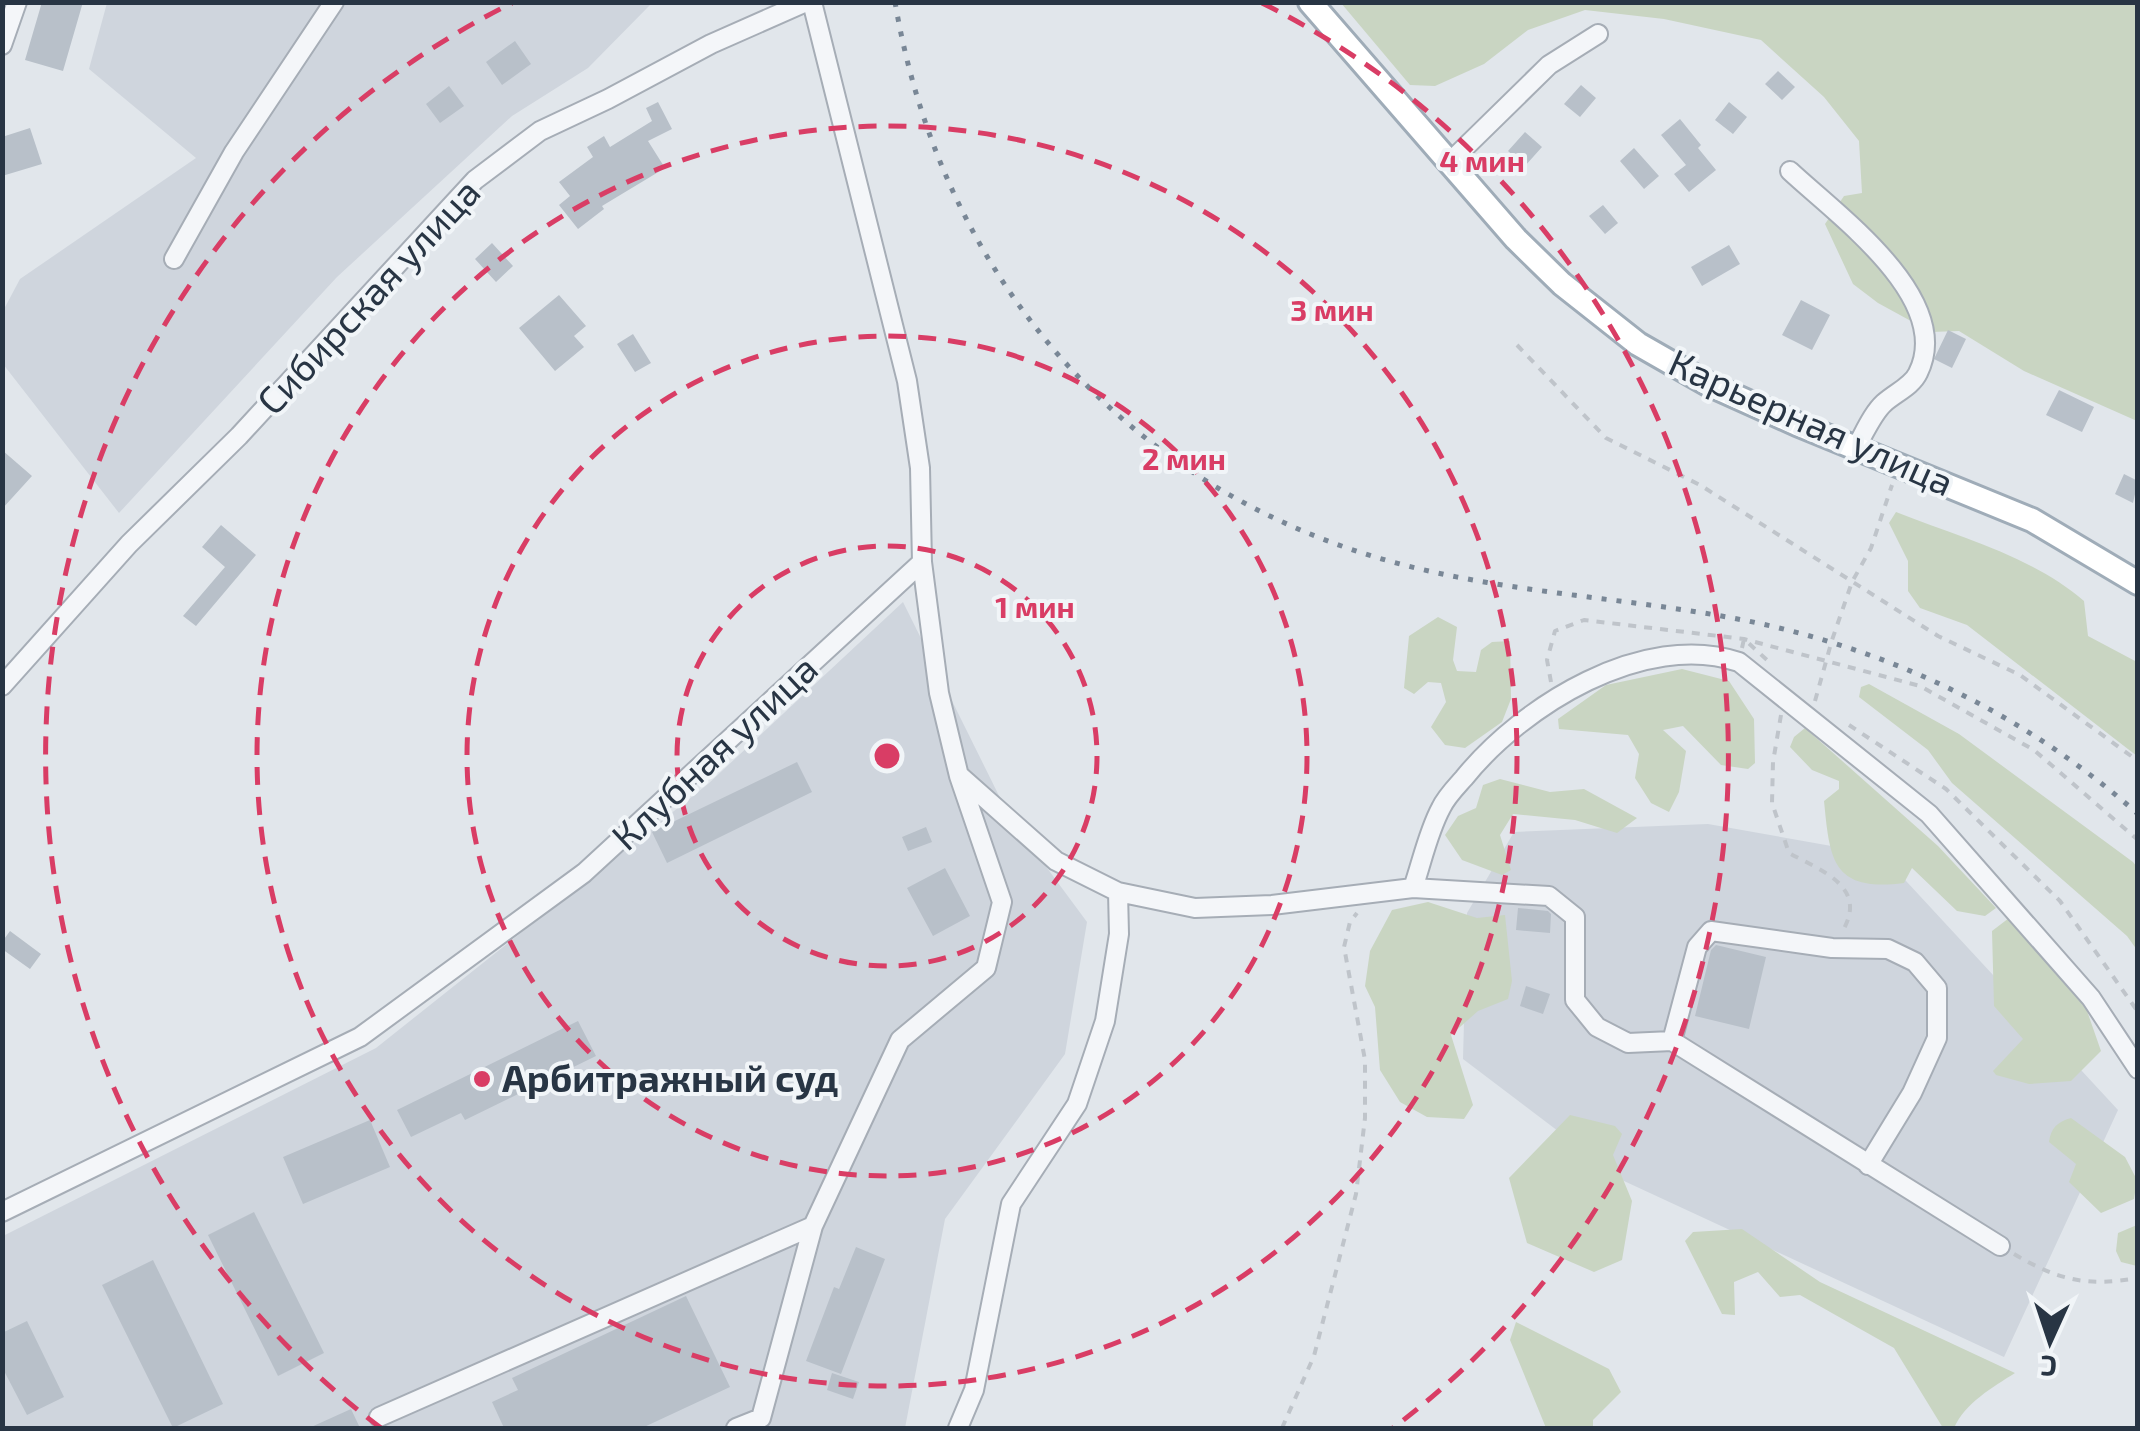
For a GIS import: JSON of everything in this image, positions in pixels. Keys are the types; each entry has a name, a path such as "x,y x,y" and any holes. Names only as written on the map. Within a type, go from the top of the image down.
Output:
{"main road":[{"name":"Карьерная улица","path":"1310,2 1449,163 1562,284 1638,344 1708,384 2032,520 2138,583"}],"street":[{"path":"2,45 18,2"},
{"path":"174,259 234,152 334,2"},
{"path":"736,1428 760,1418 813,1226 900,1040 986,968 1002,902 959,776 939,693 922,562 920,468 906,381 809,2"},
{"name":"Сибирская улица","path":"2,686 130,544 239,436 475,180 540,131 711,44 809,2"},
{"path":"1449,163 1548,65 1598,34"},
{"path":"1790,171 1894,267 1918,309 1926,354 1916,378 1880,406 1856,449"},
{"name":"Клубная улица","path":"2,1212 360,1037 584,873 922,562"},
{"path":"1413,888 1441,806 1488,748 1557,699 1623,666 1662,656 1715,654 1739,662 1929,814 2091,998 2138,1069"},
{"path":"959,776 1056,861 1118,892 1196,908 1272,905 1413,888 1550,896 1575,918 1575,1000 1597,1028 1628,1043 1672,1041 2000,1246"},
{"path":"958,1428 974,1390 1011,1204 1077,1104 1106,1021 1119,934 1118,892"},
{"path":"1672,1041 1697,947 1711,931 1832,948 1888,950 1916,962 1937,988 1936,1038 1912,1093 1868,1166"},
{"path":"379,1417 813,1226"}],"path":[{"path":"1517,345 1606,438 1700,485 1938,636 2020,675 2138,760"},
{"path":"1832,948 1851,917 1850,898 1838,880 1789,853 1772,803 1774,762 1784,698 1814,703 1852,582 1871,548 1898,466"},
{"path":"1557,699 1549,676 1549,645 1556,631 1584,620 1744,639 1920,686 2034,750 2138,840"},
{"path":"1282,1428 1314,1356 1356,1194 1365,1060 1344,947 1350,922 1372,893"},
{"path":"2000,1246 2048,1274 2076,1282 2138,1278"}],"shaded area":[{"path":"107,3 652,3 588,68 512,116 337,277 119,513 3,364 3,311 20,279 196,158 89,69"},
{"path":"903,602 1010,818 1087,922 1065,1054 945,1219 905,1428 3,1428 3,1236 376,1048 708,784"},
{"path":"1708,824 1882,855 2118,1110 2004,1357 1624,1181 1463,1059 1467,913 1514,832"}],"green space":[{"path":"1341,3 2137,3 2137,421 2024,371 1959,331 1931,332 1878,303 1853,284 1825,224 1844,196 1862,193 1859,141 1824,97 1761,40 1664,19 1585,10 1528,30 1484,64 1435,86 1410,85"},
{"path":"1896,512 2018,560 2064,585 2084,601 2088,636 2137,662 2137,756 1967,625 1920,608 1908,591 1908,561 1889,523"},
{"path":"1438,617 1457,627 1453,660 1457,671 1476,672 1481,650 1492,642 1510,641 1511,699 1502,722 1465,748 1445,745 1431,727 1446,702 1441,683 1428,682 1414,694 1404,688 1409,636"},
{"path":"1682,669 1729,681 1754,719 1755,763 1748,769 1721,765 1683,726 1663,730 1686,751 1679,792 1669,812 1651,803 1635,778 1639,754 1628,735 1559,729 1558,719 1606,685"},
{"path":"1869,684 1959,734 2133,862 2137,867 2137,950 2127,936 1952,783 1928,750 1859,697 1861,687"},
{"path":"1805,728 1938,846 1996,908 1985,916 1957,911 1912,868 1904,883 1880,884 1849,877 1839,868 1829,840 1824,801 1839,789 1839,781 1812,770 1790,747 1794,737"},
{"path":"1500,779 1550,792 1584,789 1637,818 1617,833 1575,820 1513,814 1500,835 1511,870 1502,875 1462,860 1445,835 1458,816 1476,808 1483,785"},
{"path":"1428,902 1477,918 1505,915 1512,981 1508,999 1478,1011 1451,1035 1473,1105 1464,1119 1427,1117 1400,1102 1380,1070 1375,1007 1365,986 1370,951 1392,910"},
{"path":"2009,918 2086,1008 2101,1051 2071,1081 2029,1084 1993,1071 2023,1039 1994,1006 1992,931"},
{"path":"1570,1115 1615,1126 1622,1134 1613,1155 1632,1201 1622,1260 1594,1272 1527,1243 1509,1178"},
{"path":"2071,1118 2125,1157 2137,1180 2134,1199 2101,1213 2069,1182 2076,1164 2049,1142 2055,1126"},
{"path":"2137,1225 2137,1266 2121,1262 2116,1251 2118,1233"},
{"path":"1742,1229 1820,1282 2015,1373 1972,1403 1954,1428 1943,1428 1894,1348 1800,1295 1780,1297 1758,1272 1734,1282 1735,1315 1722,1314 1685,1241 1693,1232"},
{"path":"1516,1322 1609,1369 1621,1392 1593,1420 1593,1428 1546,1428 1510,1340"}],"building":[{"path":"42,2 83,2 63,71 25,60"},
{"path":"515,41 531,64 502,85 486,62"},
{"path":"1778,71 1795,87 1782,100 1765,84"},
{"path":"1581,85 1596,98 1580,117 1564,104"},
{"path":"449,86 464,106 440,123 426,104"},
{"path":"658,102 672,129 648,141 665,168 602,206 604,209 578,229 559,205 570,196 559,182 593,157 587,147 604,136 610,147 652,121 646,108"},
{"path":"1729,102 1747,117 1733,134 1715,120"},
{"path":"1680,119 1716,170 1689,192 1674,174 1686,165 1661,135"},
{"path":"30,128 42,164 2,176 2,137"},
{"path":"1525,132 1542,147 1525,166 1508,151"},
{"path":"1634,148 1659,176 1644,189 1620,161"},
{"path":"1603,205 1618,223 1605,234 1589,216"},
{"path":"492,243 513,266 496,282 475,259"},
{"path":"1729,245 1740,264 1702,286 1691,267"},
{"path":"559,295 586,326 574,336 584,347 555,371 519,328"},
{"path":"1801,300 1830,315 1812,350 1782,335"},
{"path":"1948,330 1966,339 1952,368 1934,359"},
{"path":"633,334 651,363 635,372 617,344"},
{"path":"2059,390 2094,407 2082,432 2046,415"},
{"path":"2,450 32,476 2,509"},
{"path":"2124,474 2138,481 2133,503 2115,494"},
{"path":"221,525 256,555 196,626 183,616 225,567 202,547"},
{"path":"797,762 812,792 667,863 652,832"},
{"path":"926,827 932,842 908,851 902,837"},
{"path":"945,868 970,916 933,936 907,888"},
{"path":"1518,908 1548,911 1550,933 1516,930"},
{"path":"10,931 41,954 30,969 2,949"},
{"path":"1716,945 1766,957 1749,1029 1695,1016 1711,950"},
{"path":"1526,986 1550,994 1543,1014 1520,1006"},
{"path":"578,1021 596,1056 465,1120 461,1113 411,1137 397,1110"},
{"path":"370,1120 390,1167 303,1204 283,1157"},
{"path":"254,1212 324,1353 278,1376 208,1235"},
{"path":"856,1247 885,1259 841,1374 806,1361 834,1287 839,1289"},
{"path":"153,1260 223,1404 173,1428 102,1285"},
{"path":"686,1296 730,1387 642,1428 504,1428 492,1402 518,1390 512,1378"},
{"path":"27,1321 64,1397 27,1415 2,1367 2,1333"},
{"path":"832,1373 859,1382 853,1399 827,1390"},
{"path":"351,1409 360,1428 309,1428"}],"railway":[{"path":"895,2 919,103 955,197 1003,283 1063,360 1133,428 1213,485 1302,531 1400,564 1486,582 1748,621 1855,650 1906,669 2004,717 2050,746 2138,814"}],"place":[{"name":"Арбитражный суд","path":"482,1079"}]}
